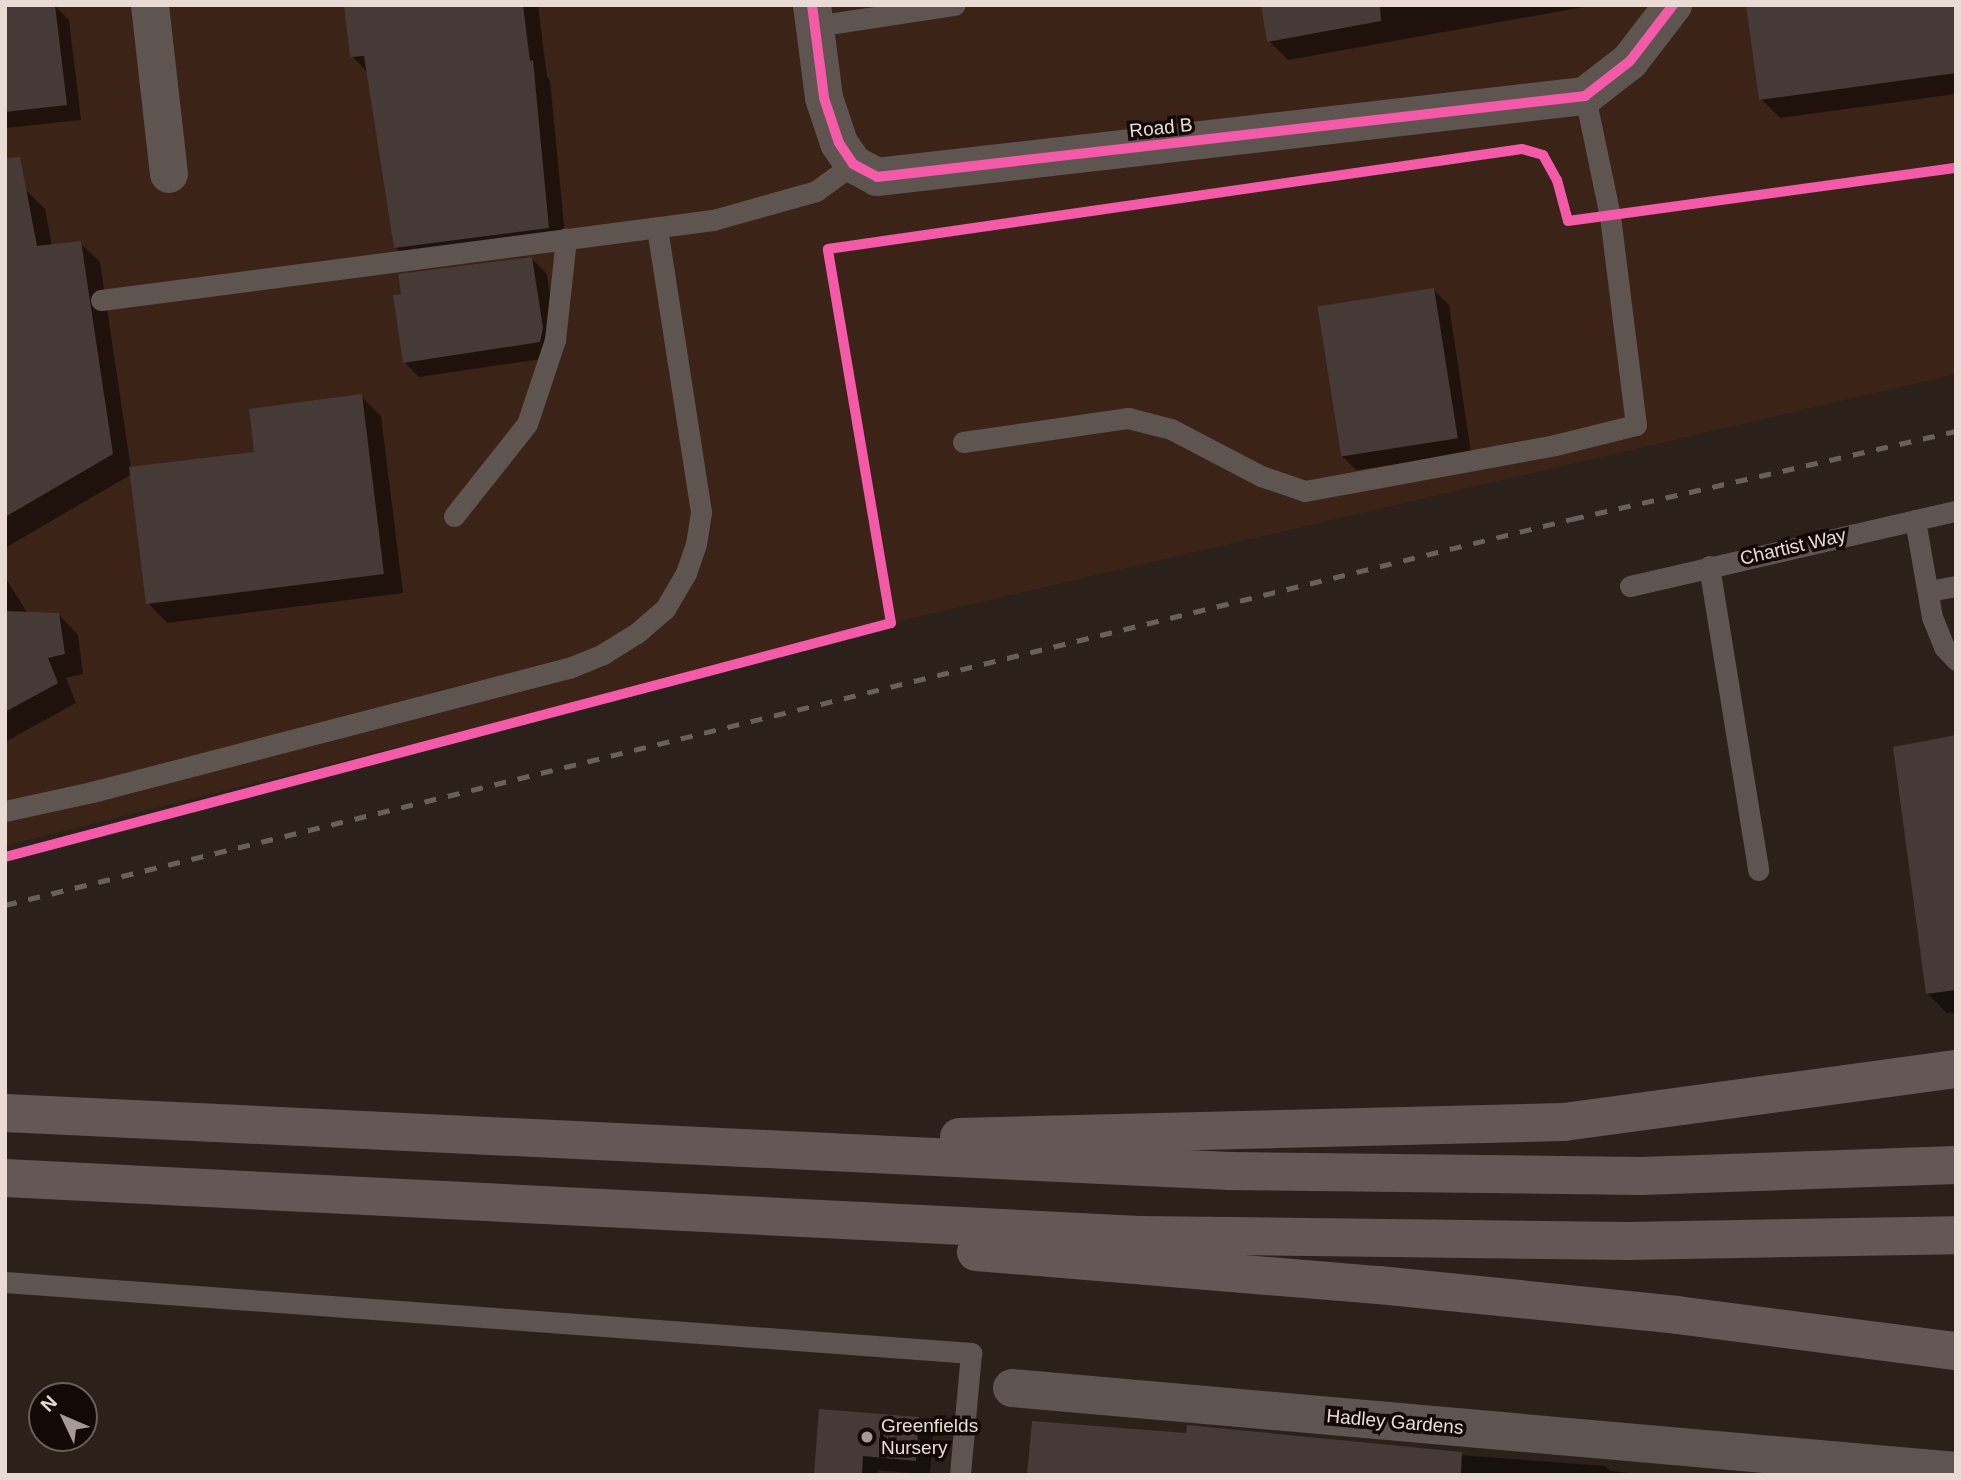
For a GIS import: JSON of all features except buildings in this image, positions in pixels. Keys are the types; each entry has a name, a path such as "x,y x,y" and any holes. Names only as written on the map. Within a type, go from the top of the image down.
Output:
{"main road":[{"path":"645,1144 1564,1122 1956,1069"},
{"path":"5,1113 1230,1171 1640,1176 1956,1166"},
{"path":"5,1178 121,1182 1392,1286 1677,1314 1956,1351"},
{"path":"183,1188 1140,1235 1627,1241 1956,1235"}],"street":[{"path":"150,5 169,174"},
{"path":"1585,96 1630,61 1673,5"},
{"path":"813,16 824,98 839,142 853,164"},
{"name":"Road B","path":"853,164 877,177 1585,96"},
{"name":"Hadley Gardens","path":"1012,1388 1777,1465 1956,1471"}],"lane":[{"path":"813,16 954,5"},
{"path":"963,442 1128,418 1171,429 1261,475 1305,491 1555,445 1636,425 1610,216 1585,96"},
{"path":"101,300 713,220 816,191 853,164"},
{"path":"5,811 92,792 569,668 603,654 637,633 665,609 693,554 701,512 657,227"},
{"path":"454,516 527,424 555,340 566,239"},
{"name":"Chartist Way","path":"1630,586 1956,511"},
{"path":"1915,520 1938,634 1944,647 1956,660"},
{"path":"1709,566 1758,870"},
{"path":"1928,591 1956,586"},
{"path":"5,1282 971,1353 960,1475"}],"shaded area":[{"path":"5,5 1956,5 1956,374 891,623 5,846"}],"railway":[{"path":"5,905 1572,519 1956,431"}],"cycle path":[{"path":"812,5 824,98 839,143 853,164 877,177 1585,96 1630,61 1673,5"},
{"path":"5,857 891,623 828,249 1522,149 1543,155 1557,180 1568,221 1956,168"}],"place":[{"name":"Greenfields Nursery","path":"867,1437"}]}
